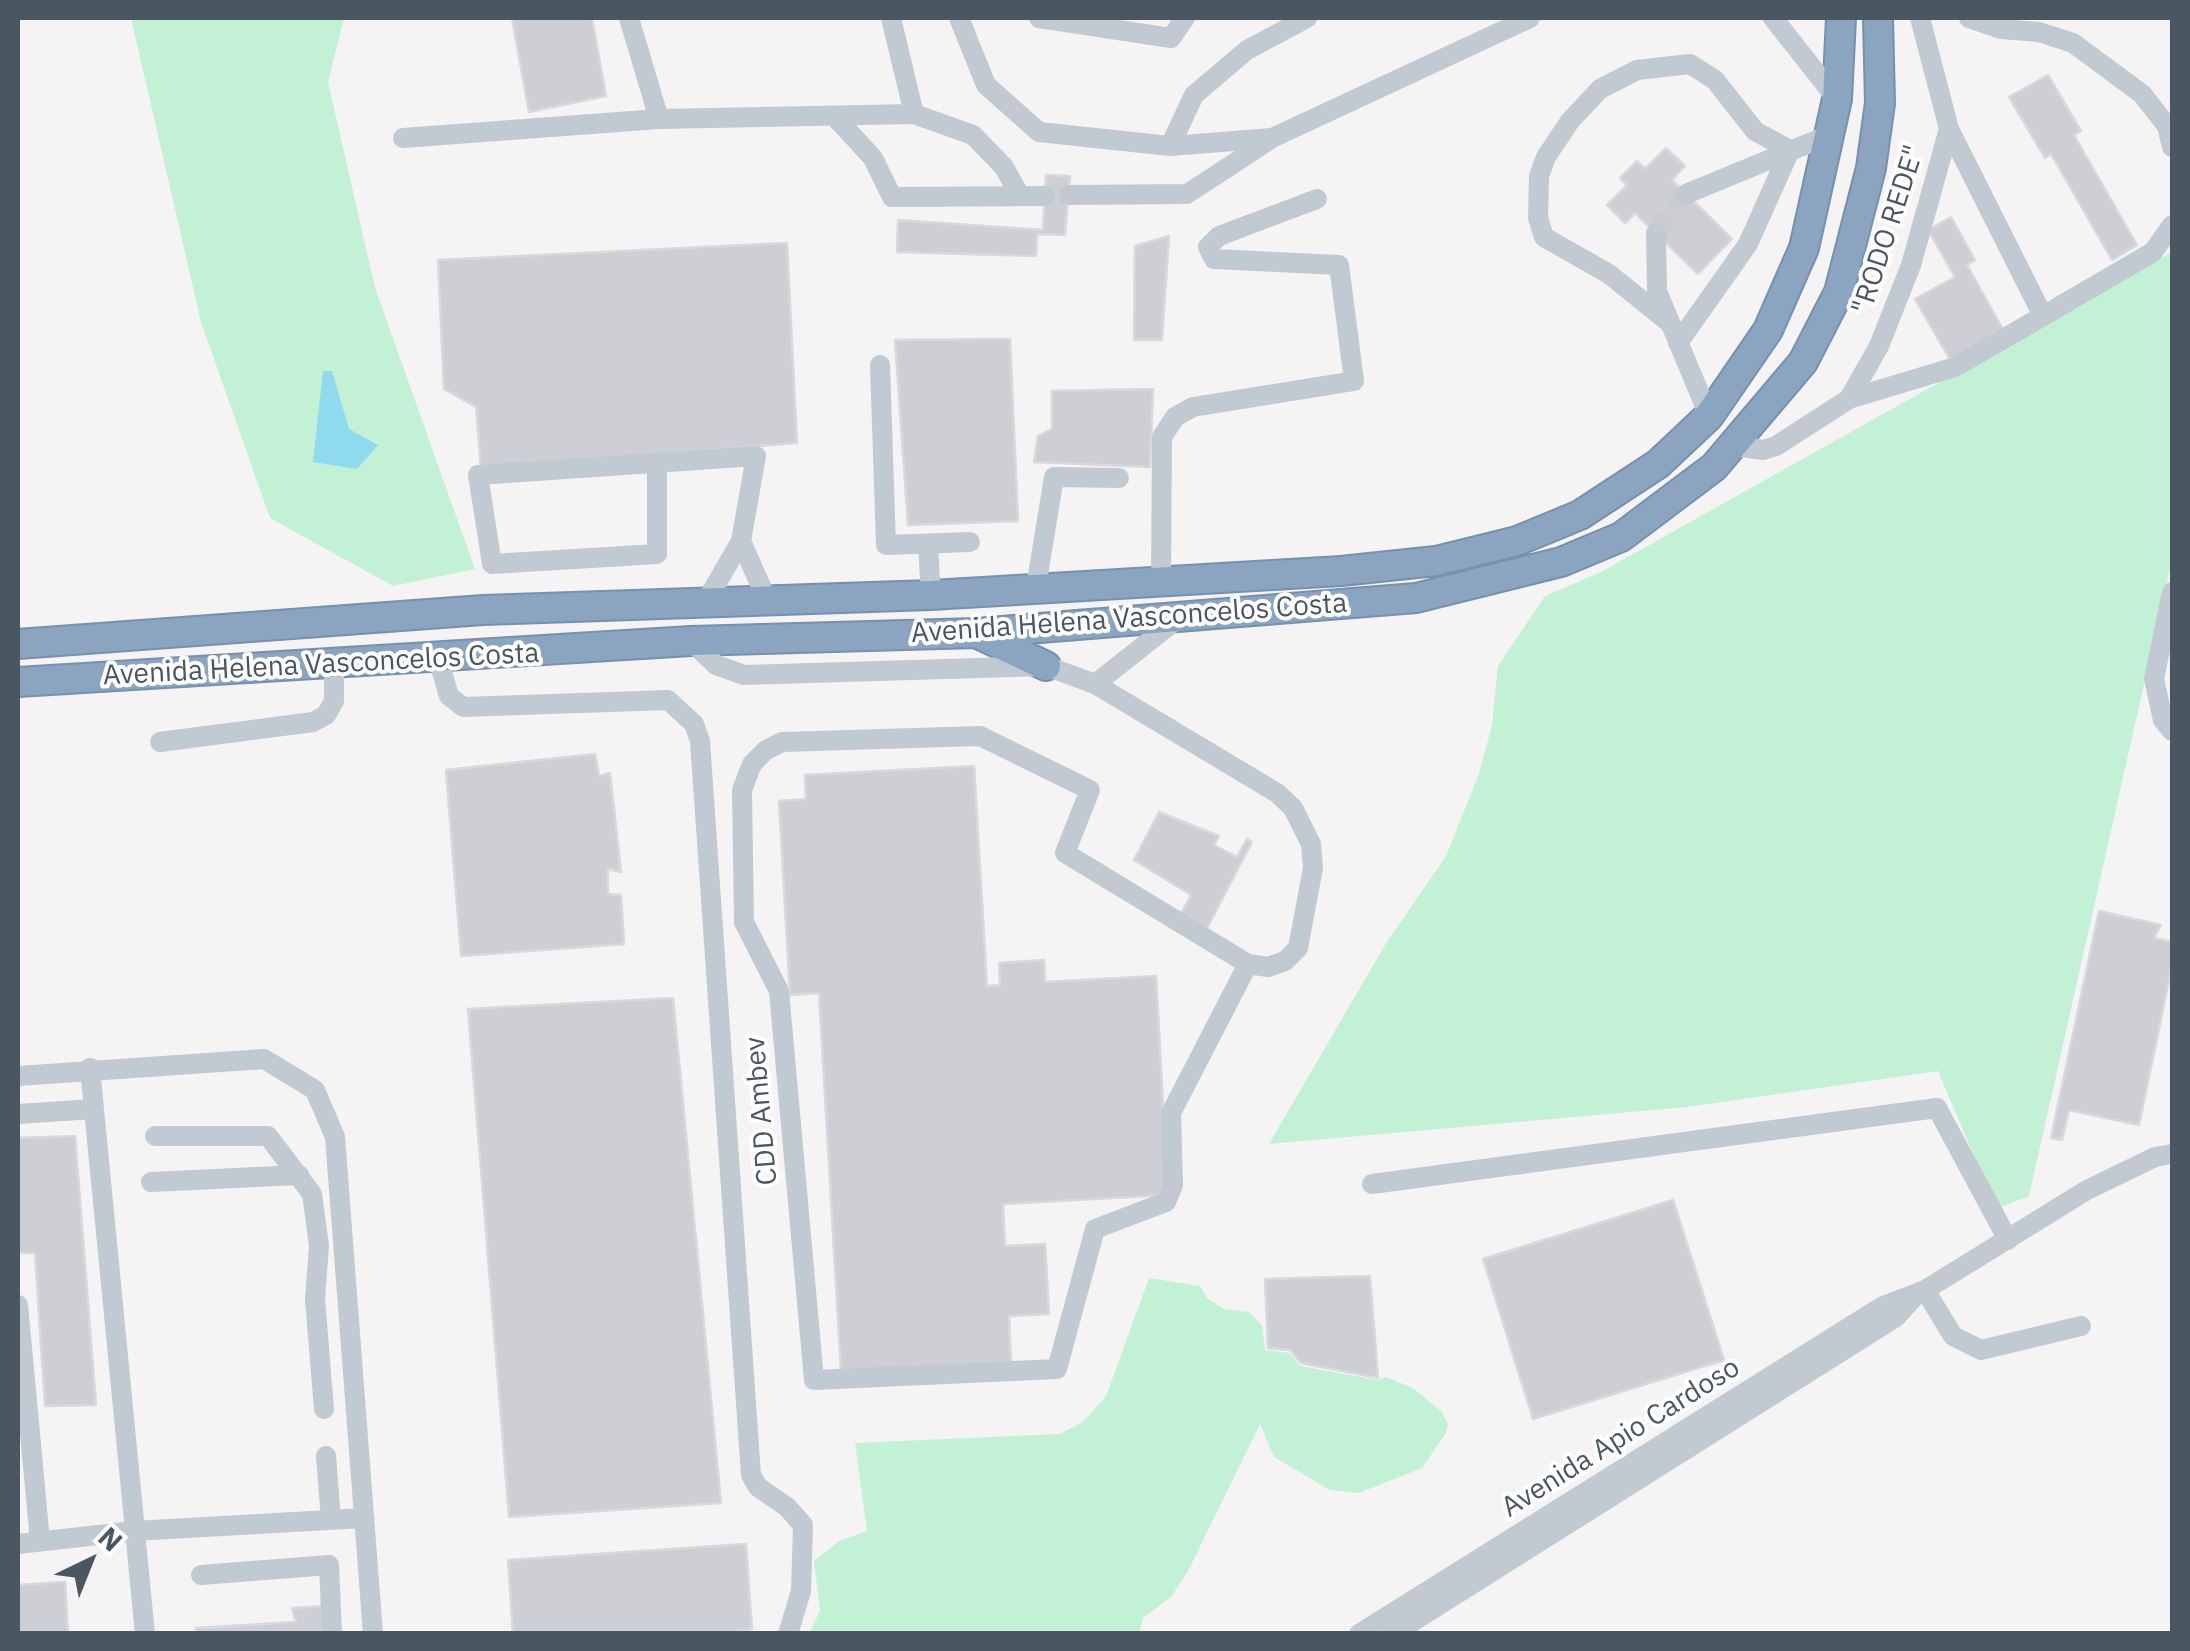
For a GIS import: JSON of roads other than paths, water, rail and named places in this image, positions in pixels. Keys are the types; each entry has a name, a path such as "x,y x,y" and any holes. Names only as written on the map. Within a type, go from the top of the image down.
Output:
{"highway":[{"name":"Avenida Helena Vasconcelos Costa","path":"18,644 482,610 766,598 930,596 1161,582 1436,562 1517,541 1580,515 1635,481 1709,416 1768,330 1804,248 1838,99 1841,18"},
{"name":"Avenida Helena Vasconcelos Costa","path":"18,682 692,642 977,633 1416,598 1561,562 1621,537 1668,505 1734,446 1803,362 1839,292 1870,168 1880,103 1878,18"},
{"path":"977,633 1046,666"}],"street":[{"path":"629,18 658,120"},
{"path":"892,18 914,114"},
{"path":"960,18 986,85 1039,132 1170,146 1272,138"},
{"path":"1038,18 1171,38 1184,18"},
{"path":"1170,146 1194,95 1247,50 1307,18"},
{"path":"1068,196 1187,194 1272,138 1530,18"},
{"path":"1773,18 1838,99"},
{"name":"\"RODO REDE\"","path":"1920,18 1949,129 2043,316"},
{"path":"1969,18 2001,29 2038,32 2073,43 2142,94 2167,126 2172,147"},
{"path":"1666,320 1609,274 1544,237 1538,218 1539,176 1546,157 1570,121 1600,89 1637,70 1657,64 1690,64 1715,80 1755,131 1790,150"},
{"path":"403,138 658,120 914,114 973,135 1004,167 1020,196"},
{"path":"835,116 873,158 892,197 1045,196"},
{"name":"\"RODO REDE\"","path":"1848,399 1879,346 1912,265 1949,129"},
{"path":"1686,194 1829,135"},
{"path":"1678,343 1748,244 1790,150"},
{"path":"1161,582 1162,438 1175,417 1193,408 1354,381 1339,265 1214,259 1208,248 1219,236 1317,199"},
{"name":"\"RODO REDE\"","path":"1734,446 1763,450 1776,446 1848,399 1955,367 2153,252 2172,225"},
{"path":"1656,233 1654,272 1666,320 1709,416"},
{"path":"880,365 886,545 970,542"},
{"path":"656,464 657,554 492,564 478,475 756,456 742,542 707,600"},
{"path":"1036,587 1054,478 1119,478"},
{"path":"742,542 766,598"},
{"path":"928,544 930,596"},
{"path":"2172,592 2154,679 2163,720 2172,731"},
{"path":"1095,684 1182,616"},
{"path":"692,642 716,665 744,676 1046,666 1095,684 1277,793 1306,828 1313,868 1298,948 1268,968 1248,964"},
{"path":"438,658 449,696 463,706 668,700 694,724 700,741 751,1475 758,1487 788,1507 803,1524 800,1591 788,1634"},
{"path":"160,742 313,722 326,715 334,701 334,664"},
{"name":"CDD Ambev","path":"980,736 1090,790 1065,853 1248,964 1171,1112 1174,1185 1166,1202 1095,1229 1058,1370 814,1380 779,991 744,922 742,790 752,764 766,750 782,742 980,736"},
{"path":"18,1076 264,1058 315,1090 335,1137 373,1634"},
{"path":"90,1068 145,1634"},
{"path":"1372,1184 1937,1108 2008,1240"},
{"path":"18,1114 94,1109"},
{"path":"154,1136 268,1136 312,1194 319,1246 314,1298 324,1409"},
{"name":"Avenida Apio Cardoso","path":"1359,1634 1884,1306 1920,1293 2087,1190 2172,1154"},
{"path":"151,1182 299,1175"},
{"path":"1920,1293 1954,1336 1981,1350 2081,1326"},
{"name":"Avenida Apio Cardoso","path":"1394,1634 1896,1316 1920,1293"},
{"path":"18,1305 40,1541"},
{"path":"326,1456 331,1520"},
{"path":"18,1544 134,1531 364,1518"},
{"path":"201,1576 328,1564 332,1634"}],"water":[{"path":"323,371 332,371 349,429 378,445 357,469 313,462"}],"tunnel":[{"path":"1656,233 1686,194"}]}
